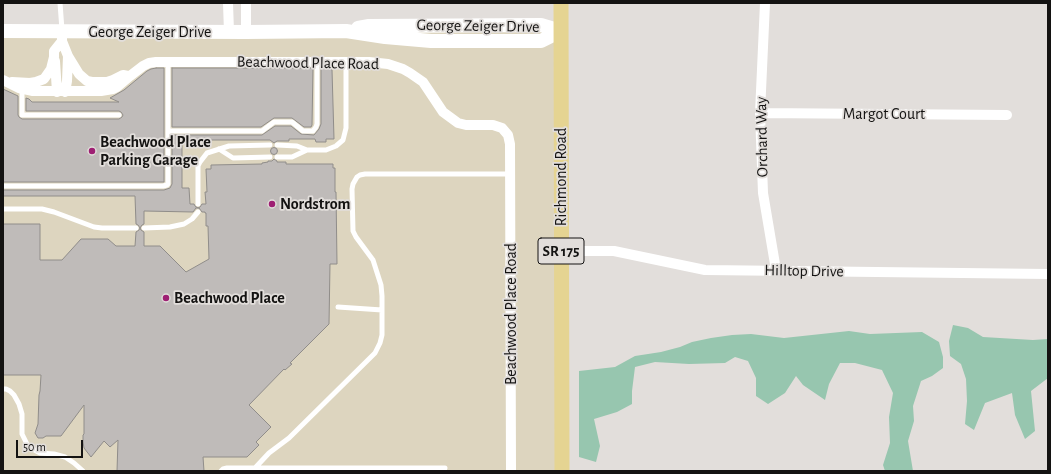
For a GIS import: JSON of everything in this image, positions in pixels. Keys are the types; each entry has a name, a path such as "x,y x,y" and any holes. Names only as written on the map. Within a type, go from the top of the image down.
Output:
{"main road":[{"name":"Richmond Road","path":"561,3 562,471"}],"street":[{"path":"228,3 229,32"},
{"path":"246,3 246,32"},
{"name":"Orchard Way","path":"765,3 760,113 763,193 776,270"},
{"name":"George Zeiger Drive","path":"3,31 62,36 346,31 385,37 431,41 541,41 561,31"},
{"path":"5,81 30,83 44,79 51,69 54,54 62,36"},
{"path":"62,36 68,56 82,77 88,81 107,82 123,75 130,76"},
{"path":"54,54 61,92"},
{"path":"61,92 67,81 68,56"},
{"name":"Beachwood Place Road","path":"5,81 22,89 33,91 101,91 113,90 149,63 156,62 317,61 380,63 403,69 425,84 443,112 454,121 462,124 493,125 506,131 509,139 510,174 510,471"},
{"path":"61,92 75,78 75,67"},
{"name":"Margot Court","path":"760,113 1007,115"},
{"name":"Hilltop Drive","path":"561,251 614,251 705,270 1048,274"}],"lane":[{"path":"60,3 62,36"},
{"path":"168,131 262,131 274,122 292,122 303,131 313,131 317,124 317,61"},
{"path":"3,186 165,186 168,184 168,62"},
{"path":"277,157 292,157 307,150 331,149 340,144 343,140 346,128 346,62"},
{"path":"22,89 22,115 119,115"},
{"path":"198,204 198,173 200,162 207,154 212,151 235,145 270,145"},
{"path":"277,145 298,146 307,150"},
{"path":"219,149 233,158 270,158"},
{"path":"255,468 269,453 290,438 375,353 379,346 381,339 382,290 370,255 359,242 353,231 352,189 357,177 365,174 510,174"},
{"path":"3,209 42,209 94,227 136,228"},
{"path":"144,228 170,227 184,224 192,219 198,212"},
{"path":"338,307 382,310"},
{"path":"3,389 10,391 19,404 22,414 22,434 27,444 40,453 54,454 65,457 74,462 83,471"},
{"path":"221,471 227,468 343,470 444,468"},
{"path":"240,471 246,468"}],"shaded area":[{"path":"3,31 561,31 562,471 3,471"}],"green space":[{"path":"953,325 968,328 983,337 1033,340 1048,339 1048,378 1031,391 1035,431 1025,439 1015,415 1012,393 985,403 974,430 965,424 967,401 966,379 961,364 950,356 949,341"},
{"path":"849,331 870,334 922,332 939,342 943,357 943,368 932,376 921,381 913,406 914,421 908,441 913,471 885,471 883,465 890,443 889,417 893,393 882,370 855,363 840,363 829,384 825,400 803,385 796,376 785,393 768,404 756,396 756,378 748,361 735,357 725,363 689,364 655,362 635,367 632,404 617,412 594,419 600,446 596,462 579,457 579,371 615,367 635,356 661,352 692,342 711,338 751,334 784,338"}],"building":[{"path":"156,68 164,68 164,182 3,182 3,89 18,96 18,115 22,119 119,119 123,115 119,111 26,111 26,98 32,102 119,102 110,98 124,90 147,71"},
{"path":"172,68 313,68 312,125 311,127 304,127 292,118 274,118 261,127 172,127"},
{"path":"321,68 329,68 332,70 334,139 326,139 326,142 316,142 315,139 289,139 289,141 277,141 274,143 270,140 182,140 182,188 189,188 190,204 194,204 198,208 196,208 193,212 144,211 144,224 140,228 136,224 135,196 3,196 3,190 164,190 170,188 172,184 172,135 262,135 275,126 291,126 301,134 314,135 321,124"},
{"path":"274,148 277,151 274,154 271,151"},
{"name":"Beachwood Place","path":"274,159 277,162 286,162 286,164 333,164 333,168 335,168 337,264 330,264 329,324 290,363 292,364 285,370 284,369 249,405 271,427 256,442 259,445 247,457 203,457 204,471 117,471 118,440 110,447 104,441 91,457 84,448 84,405 61,436 46,436 43,438 38,438 35,433 38,424 41,375 3,375 3,224 40,224 40,260 62,260 81,239 108,239 116,246 135,246 136,232 140,228 144,232 144,246 160,246 186,272 209,259 206,213 202,212 198,208 202,204 206,204 206,169 211,169 211,165 262,164"}],"place":[{"name":"Beachwood Place Parking Garage","path":"92,151"},
{"name":"Nordstrom","path":"272,204"},
{"name":"Beachwood Place","path":"166,298"}]}
